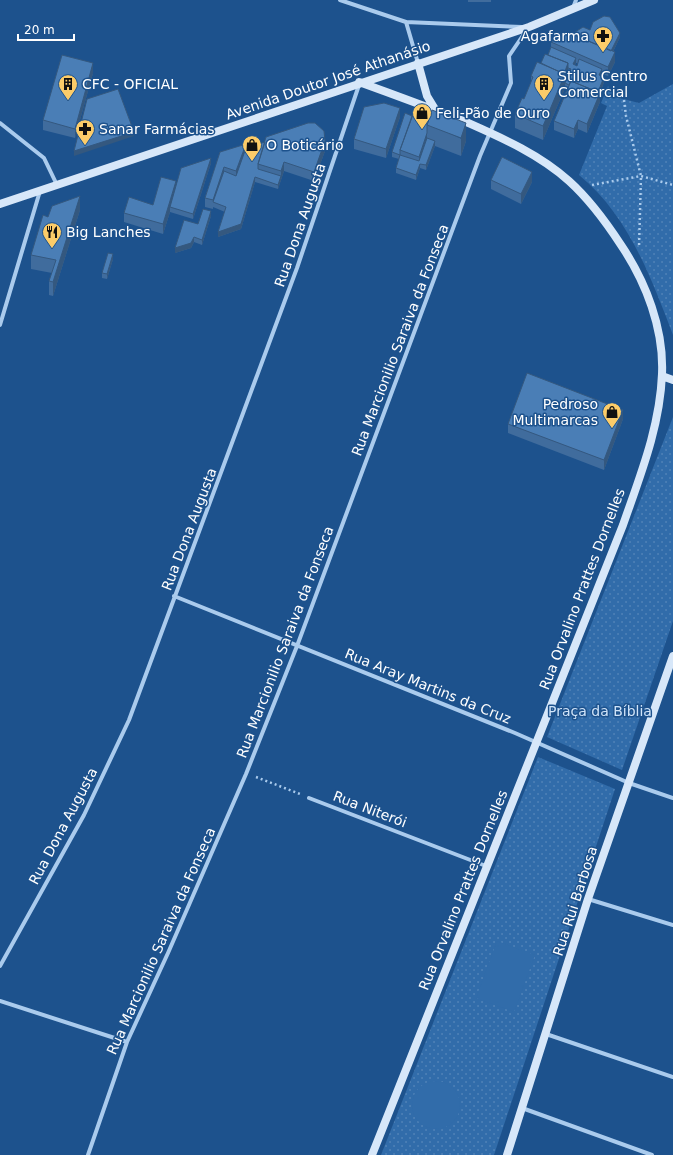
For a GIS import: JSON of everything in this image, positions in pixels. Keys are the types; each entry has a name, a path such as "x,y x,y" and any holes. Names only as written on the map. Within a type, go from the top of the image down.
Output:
{"street":[{"path":"340,0 406,22 529,27"},
{"path":"572,10 576,0"},
{"name":"Avenida Doutor José Athanásio","path":"0,204 359,82 529,27 594,0"},
{"path":"406,22 428,96 435,109"},
{"name":"Rua Marcionilio Saraiva da Fonseca","path":"88,1155 127,1042 168,953 246,774 297,646 490,132 511,83 509,56 529,27"},
{"name":"Rua Orvalino Prattes Dornelles","path":"359,82 435,109 490,132 525,150 559,173 595,209 630,258 645,288 662,352 662,376 652,439 623,525 372,1155"},
{"name":"Rua Dona Augusta","path":"0,966 84,815 122,734 294,275 359,82"},
{"path":"0,123 44,158 57,185"},
{"path":"0,325 40,191"},
{"path":"662,376 673,380"},
{"name":"Rua Aray Martins da Cruz","path":"174,596 536,742 629,783 673,798"},
{"name":"Rua Rui Barbosa","path":"507,1155 588,899 673,656"},
{"name":"Rua Niterói","path":"310,798 486,866"},
{"path":"588,899 673,925"},
{"path":"0,1001 127,1042"},
{"path":"546,1034 673,1077"},
{"path":"522,1108 652,1155"}],"path":[{"path":"624,100 626,116 641,176 639,252"},
{"path":"592,185 641,176 673,185"},
{"path":"246,774 310,798"}],"green space":[{"path":"673,84 673,335 647,269 636,248 611,209 596,191 579,175 607,106 601,103 608,86 616,97 639,103"},
{"name":"Praça da Bíblia","path":"673,417 673,621 622,770 547,737"},
{"path":"538,757 615,789 494,1155 381,1155"},
{"path":"497,941 535,955 514,1012 476,998"},
{"path":"431,1081 441,1081 450,1085 456,1091 459,1096 459,1114 450,1125 441,1129 431,1129 422,1125 416,1119 412,1110 412,1100 416,1091 422,1085"}],"building":[{"path":"604,16 610,17 620,33 611,51 572,34 583,27 590,30 593,22"},
{"path":"567,32 615,52 608,67 551,42"},
{"path":"551,47 576,58 573,64 577,66 579,59 602,69 599,75 604,77 598,92 571,81 569,85 565,83 571,69 568,68 568,63 548,55"},
{"path":"545,54 568,63 564,74 541,63"},
{"name":"CFC - OFICIAL","path":"62,55 93,63 75,129 43,120"},
{"name":"Stilus Centro Comercial","path":"537,62 565,74 543,126 515,114 522,98 524,99"},
{"path":"571,81 600,93 587,124 578,120 574,129 554,121"},
{"path":"118,89 134,132 74,151 87,99"},
{"path":"384,103 400,108 386,149 354,139 364,107"},
{"path":"432,110 466,123 461,138 427,125"},
{"path":"414,112 429,118 427,133 419,157 400,150"},
{"path":"405,113 412,116 400,150 400,155 392,152"},
{"path":"308,123 315,123 324,131 325,141 314,172 284,162 281,171 258,164 266,137"},
{"path":"427,138 435,141 426,165 420,164 416,175 396,168 400,155 419,161"},
{"path":"265,142 258,164 258,169 281,176 278,185 255,177 241,224 218,232 226,207 213,202 224,171 236,176 246,148"},
{"path":"246,144 236,171 224,167 213,200 205,198 220,152"},
{"path":"502,157 532,172 521,194 491,180"},
{"path":"211,158 193,214 170,207 181,168"},
{"path":"161,177 176,181 163,224 124,213 129,197 153,205"},
{"path":"80,196 53,282 49,281 56,260 31,255 43,215 48,217 52,206"},
{"path":"203,209 211,211 202,240 194,237 191,243 175,248 184,220 198,224"},
{"path":"108,253 113,254 107,274 102,273"},
{"path":"527,373 623,410 604,460 508,424"}],"place":[{"name":"Agafarma","path":"603,53"},
{"name":"CFC - OFICIAL","path":"68,101"},
{"name":"Stilus Centro Comercial","path":"544,101"},
{"name":"Feli-Pão de Ouro","path":"422,130"},
{"name":"Sanar Farmácias","path":"85,146"},
{"name":"O Boticário","path":"252,162"},
{"name":"Big Lanches","path":"52,249"},
{"name":"Pedroso Multimarcas","path":"612,429"}]}
